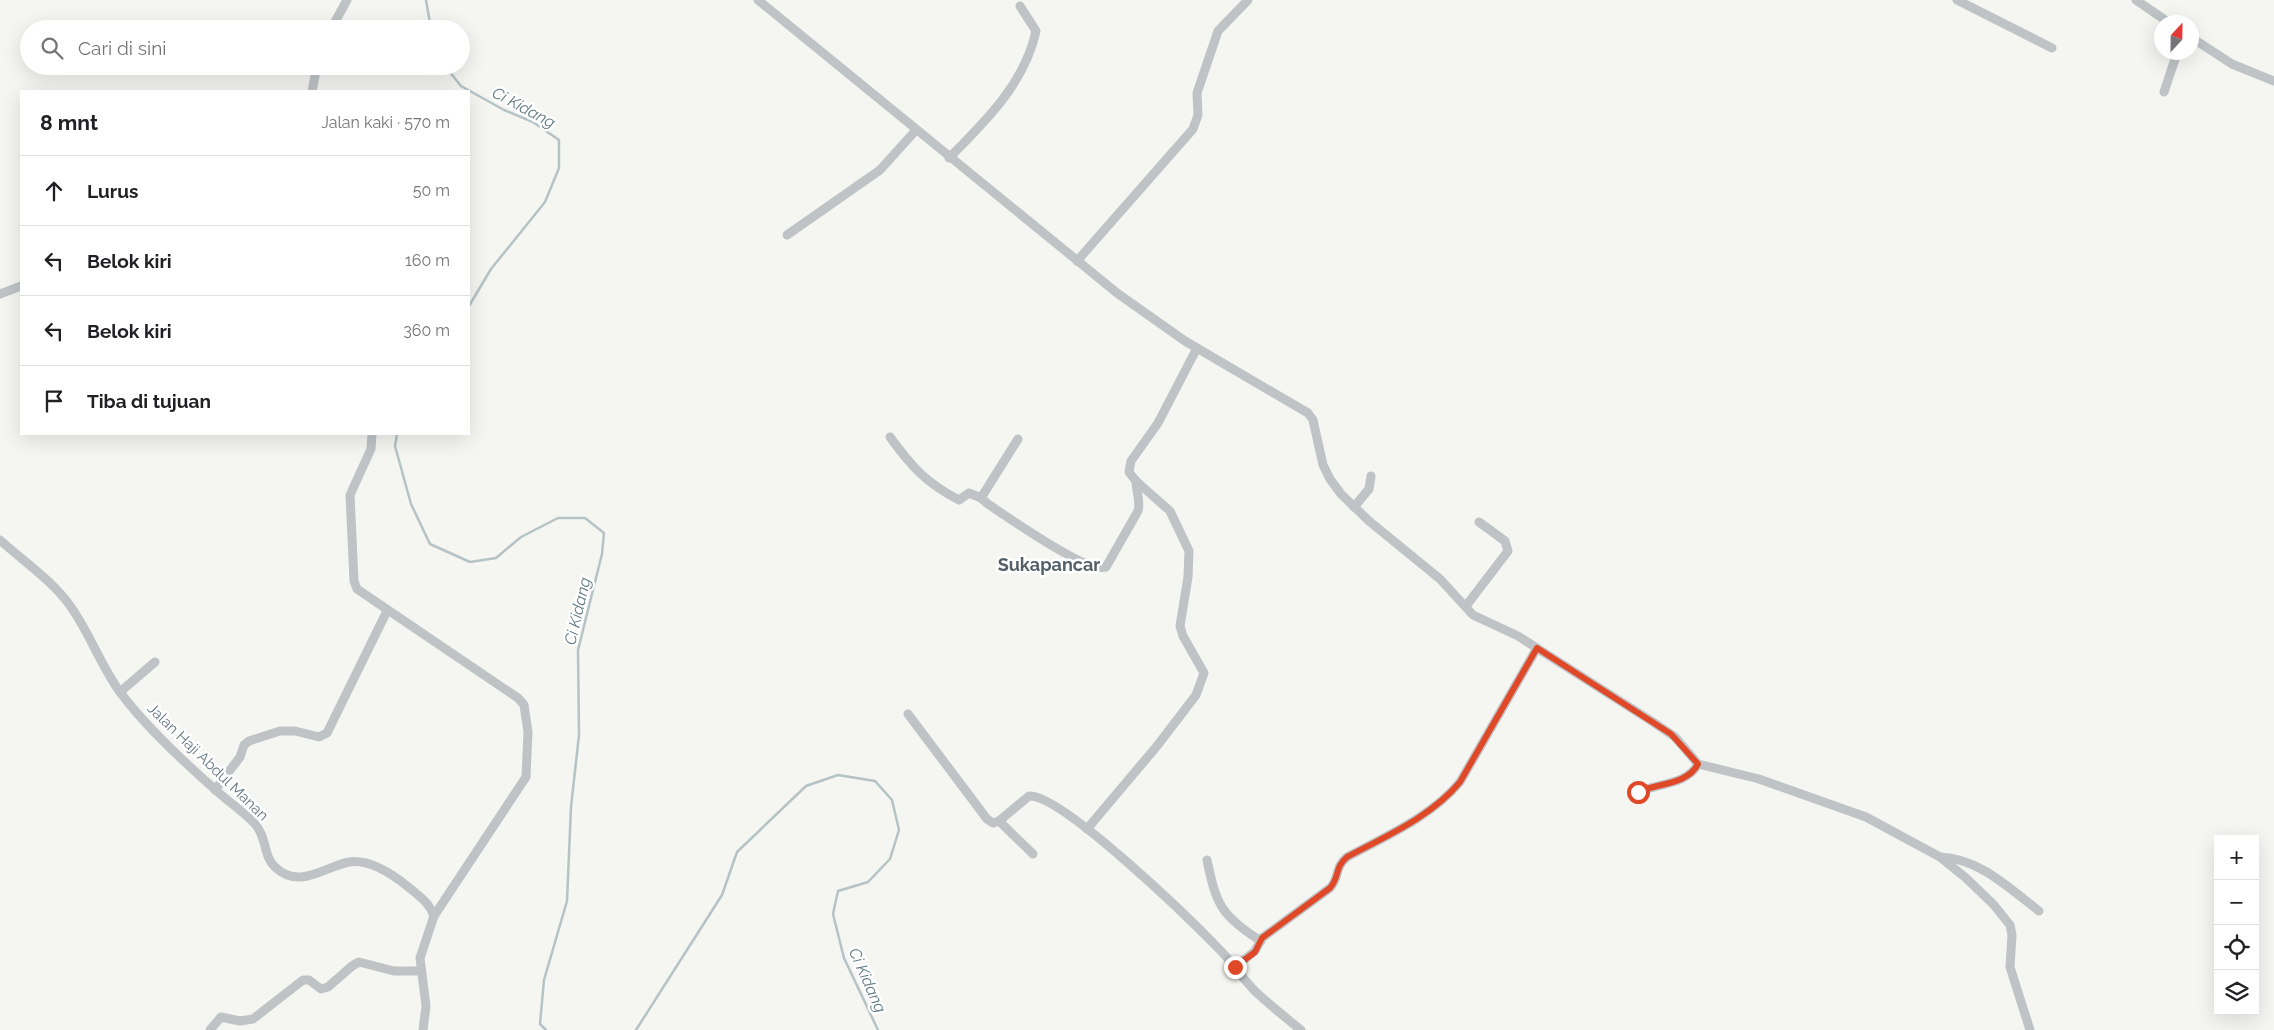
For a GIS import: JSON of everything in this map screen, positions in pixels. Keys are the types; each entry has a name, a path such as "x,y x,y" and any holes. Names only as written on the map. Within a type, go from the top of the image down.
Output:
{"street":[{"path":"336,20 347,0"},
{"path":"758,0 949,158 1117,293 1197,348 1308,413 1313,420 1319,454 1330,479 1354,507 1440,579 1476,617 1514,634 1671,734 1698,764 1759,779 1866,817 1940,857 1993,904 2010,925 2012,936 2010,967 2030,1030"},
{"path":"1077,261 1193,129 1198,114 1198,93 1218,31 1248,0"},
{"path":"1956,0 2052,48"},
{"path":"2136,0 2158,15"},
{"path":"949,158 978,129 1015,86 1036,31 1020,6"},
{"path":"2199,43 2232,64 2274,82"},
{"path":"2164,92 2175,60"},
{"path":"312,90 315,75"},
{"path":"787,235 880,170 916,130"},
{"path":"0,294 20,286"},
{"path":"1087,829 1196,695 1204,672 1183,636 1180,626 1188,576 1189,551 1170,511 1136,482 1129,472 1131,461 1158,423 1197,348"},
{"path":"372,435 371,449 350,495 354,581 360,592 518,698 526,710 528,760 526,777 434,916 420,958 420,971 426,1006 424,1030"},
{"path":"890,437 910,464 929,483 959,500 969,493 982,498 988,504 1064,553 1101,569 1106,567 1138,511 1140,502 1136,495 1136,482"},
{"path":"982,498 1018,439"},
{"path":"1354,507 1369,489 1371,476"},
{"path":"1466,606 1508,551 1505,541 1479,522"},
{"name":"Jalan Haji Abdul Manan","path":"0,540 64,597 120,692 145,720 215,790 256,824 265,839 269,861 286,875 303,878 349,862 363,862 378,867 400,880 426,901 434,916"},
{"path":"215,790 240,757 244,745 250,741 280,731 295,731 319,736 327,733 387,611"},
{"path":"1235,967 1255,952 1262,938 1330,888 1336,880 1339,864 1347,857 1414,821 1450,794 1460,782 1537,648"},
{"path":"120,692 156,662"},
{"path":"908,714 982,813 993,823 999,821 1029,796 1035,796 1046,801 1087,829 1152,882 1235,967 1256,992 1301,1030"},
{"path":"1638,792 1668,782 1683,780 1698,764"},
{"path":"999,821 1033,854"},
{"path":"1940,857 1962,862 1986,871 2039,911"},
{"path":"1207,860 1213,889 1222,909 1240,928 1261,941"},
{"path":"210,1030 221,1018 248,1020 259,1016 303,980 309,980 321,988 328,987 359,962 394,971 420,971"}],"waterway":[{"name":"Ci Kidang","path":"426,0 429,20"},
{"name":"Ci Kidang","path":"452,75 461,86 468,90"},
{"name":"Ci Kidang","path":"470,91 504,110 533,122 559,140 559,168 545,202 491,269 470,304"},
{"name":"Ci Kidang","path":"397,435 395,446 411,504 430,544 470,562 496,558 521,537 558,518 585,518 604,533 602,554 578,650 579,735 571,807 567,901 544,980 540,1024 546,1030"},
{"name":"Ci Kidang","path":"636,1030 722,895 737,852 806,786 838,775 875,781 892,800 899,830 890,859 868,882 838,891 833,914 844,958 878,1030"}],"district":[{"name":"Sukapancar","path":"1049,565"}],"route":[{"path":"1235,967 1255,952 1262,938 1330,888 1336,880 1339,864 1347,857 1414,821 1450,794 1460,782 1537,648 1671,734 1698,764 1692,773 1683,780 1651,786 1638,792"}]}
